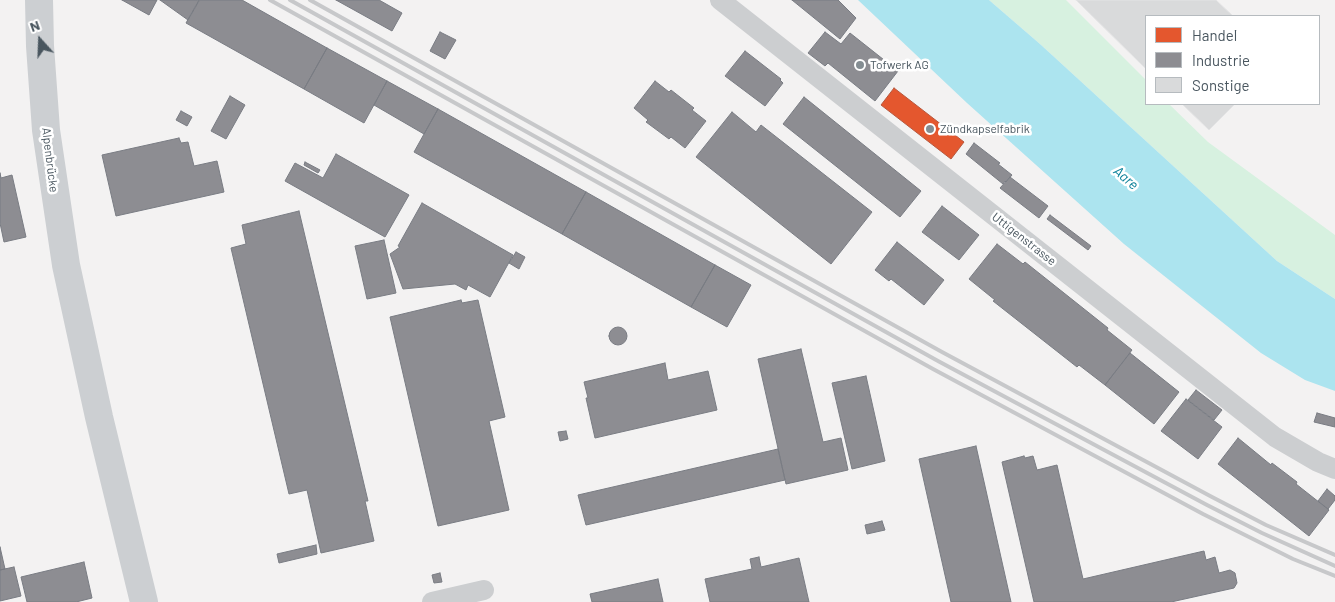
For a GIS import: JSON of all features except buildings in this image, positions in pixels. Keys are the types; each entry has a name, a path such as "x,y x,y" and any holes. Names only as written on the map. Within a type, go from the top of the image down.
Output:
{"main road":[{"name":"Alpenbrücke","path":"40,0 40,46 46,130 58,220 76,318 144,602"}],"street":[{"name":"Uttigenstrasse","path":"720,0 1275,437 1318,462 1335,469"},
{"path":"432,602 484,590"}],"green space":[{"path":"989,0 1066,0 1145,79 1145,105 1170,105 1208,142 1335,235 1335,299 1277,261 1040,44"}],"water":[{"name":"Aare","path":"858,0 989,0 1040,44 1277,261 1335,299 1335,391 1305,380 1261,353 1124,244 967,103"}],"railway":[{"path":"270,0 933,369 1203,514 1293,559 1335,576"},
{"path":"290,0 938,361 1207,505 1262,533 1335,566"},
{"path":"310,0 942,352 1266,525 1335,555"}],"place":[{"name":"Tofwerk AG","path":"860,65"},
{"name":"Zündkapselfabrik","path":"930,129"}]}
